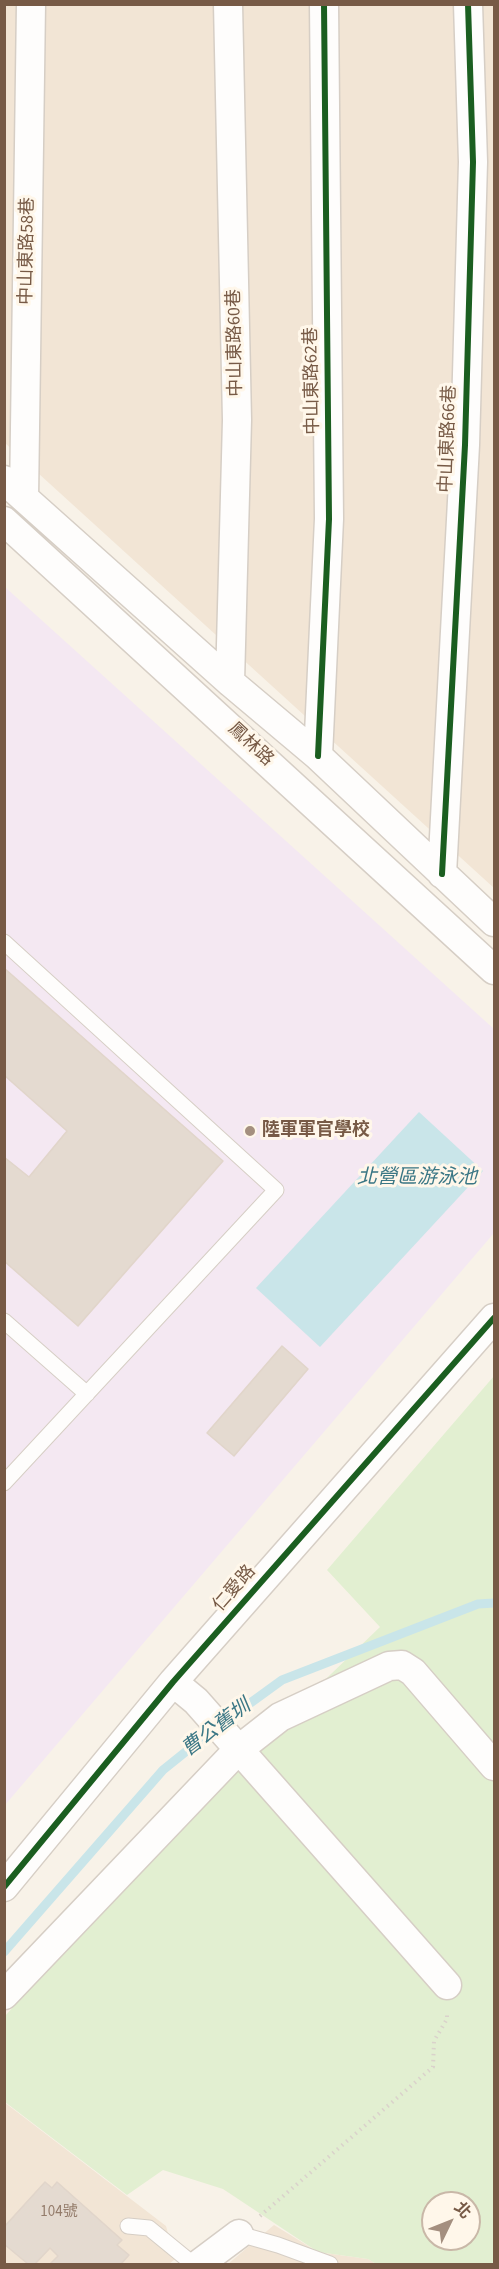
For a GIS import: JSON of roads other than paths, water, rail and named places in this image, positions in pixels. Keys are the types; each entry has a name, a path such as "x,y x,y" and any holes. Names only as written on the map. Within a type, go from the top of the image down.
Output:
{"street":[{"name":"中山東路58巷","path":"14,489 31,4"},
{"name":"中山東路60巷","path":"228,4 237,420 231,682"},
{"name":"中山東路62巷","path":"318,756 329,519 324,4"},
{"name":"中山東路66巷","path":"442,874 465,434 473,162 468,4"},
{"name":"鳳林路","path":"14,489 231,682 318,756 495,922"},
{"name":"鳳林路","path":"4,521 495,970"},
{"name":"仁愛路","path":"4,1887 173,1682 495,1318"},
{"path":"4,1995 232,1743 280,1717 389,1666 402,1665 413,1672 495,1766"},
{"path":"173,1682 196,1701 447,1985"},
{"path":"199,2265 239,2234"}],"lane":[{"path":"4,942 276,1190 4,1483"},
{"path":"4,1321 87,1394"},
{"path":"128,2226 149,2228 193,2265"},
{"path":"239,2234 278,2245 330,2265"}],"water":[{"name":"北營區游泳池","path":"419,1112 483,1171 320,1347 256,1288"}],"waterway":[{"name":"曹公舊圳","path":"4,1952 163,1770 282,1680 478,1604 494,1603"}],"place":[{"name":"陸軍軍官學校","path":"250,1131"}]}
